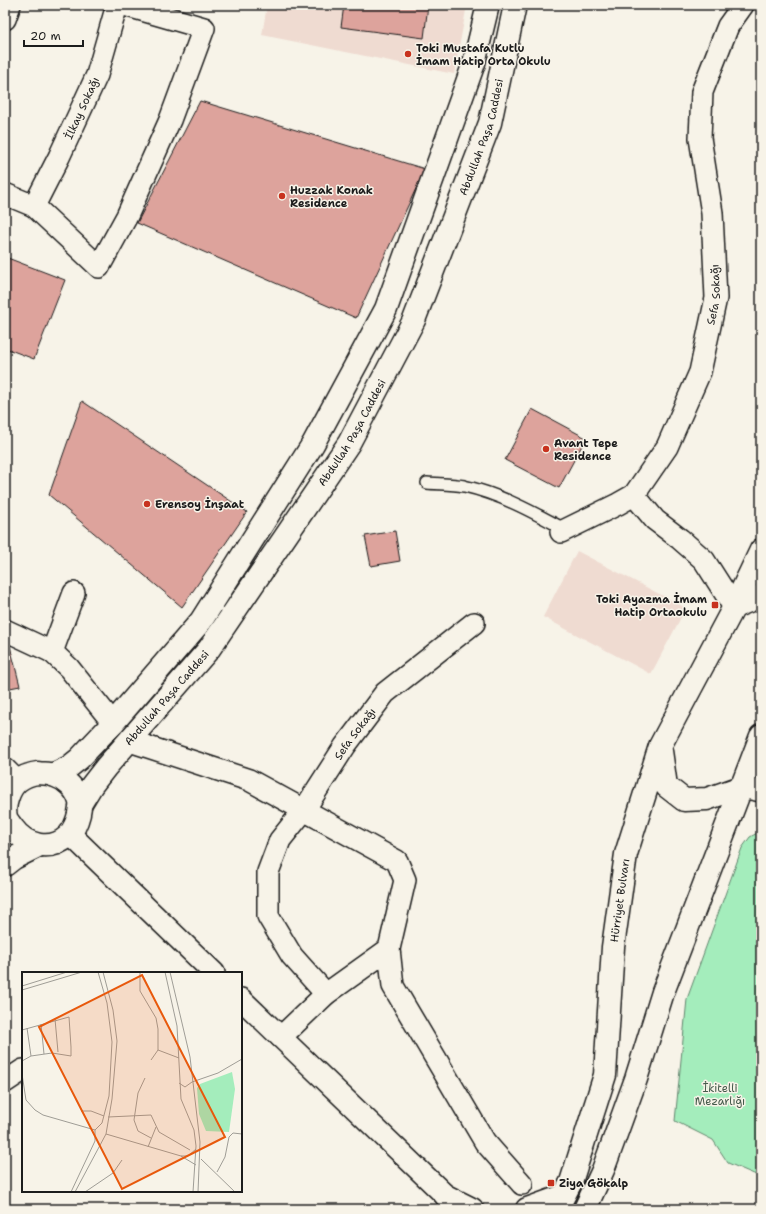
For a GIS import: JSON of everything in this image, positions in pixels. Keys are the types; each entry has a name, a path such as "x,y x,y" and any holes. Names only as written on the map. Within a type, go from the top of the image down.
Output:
{"main road":[{"path":"52,774 69,767 74,763 113,723 201,621 313,444 386,309 474,63 488,5"},
{"name":"Abdullah Paşa Caddesi","path":"81,803 92,785 106,767 209,649 349,443 414,320 490,123 515,5"},
{"name":"Hürriyet Bulvarı","path":"560,1203 571,1182 605,1075 613,946 626,854 660,746 734,607 761,550"},
{"path":"734,607 761,596"},
{"path":"585,1209 605,1163 636,1080 663,992 751,789 761,736"},
{"path":"660,746 666,786 684,800 707,799 751,789"},
{"path":"5,865 14,858 38,846 56,843 64,839 70,834 75,826 81,803 72,787 52,774 38,773 11,775 11,791 7,799 6,819 20,836 26,841 38,846"},
{"path":"452,1202 472,1209"},
{"path":"527,1209 560,1203"}],"street":[{"path":"5,20 10,5"},
{"name":"İlkay Sokağı","path":"34,206 97,76 117,5"},
{"path":"5,194 34,206 99,267 127,216 170,120 204,28 124,5"},
{"name":"Sefa Sokağı","path":"563,531 634,495 667,447 700,372 716,298 712,213 700,138 702,92 728,26 742,5"},
{"path":"634,495 655,520 704,560 734,607"},
{"path":"52,652 74,593"},
{"name":"Sefa Sokağı","path":"326,994 292,956 268,916 268,872 280,840 304,810 345,746 385,693 474,623"},
{"path":"5,630 52,652 69,668 113,723"},
{"path":"130,741 249,780 397,861 405,880 389,949 392,986 485,1142 522,1184"},
{"path":"70,834 213,972"},
{"path":"281,1037 326,994 389,949"},
{"path":"242,1000 452,1202"},
{"path":"5,1082 22,1071"}],"lane":[{"path":"427,483 463,486 495,495 530,510 563,531"}],"shaded area":[{"name":"Toki Mustafa Kutlu İmam Hatip Orta Okulu","path":"267,5 467,5 454,74 262,35"},
{"path":"577,551 686,608 651,674 543,617"}],"green space":[{"name":"İkitelli Mezarlığı","path":"761,831 761,1177 728,1163 713,1140 675,1121 687,999 742,848 750,837"}],"building":[{"name":"Toki Mustafa Kutlu İmam Hatip Orta Okulu","path":"344,5 428,5 424,38 341,27"},
{"name":"Huzzak Konak Residence","path":"200,101 425,169 356,318 137,223"},
{"path":"5,257 65,280 34,359 5,348"},
{"name":"Erensoy İnşaat","path":"82,401 247,512 182,607 49,495"},
{"name":"Avant Tepe Residence","path":"532,409 586,438 559,488 505,460"},
{"path":"395,531 400,561 371,566 365,536"},
{"path":"10,646 20,686 5,689 5,648"}],"place":[{"name":"Toki Mustafa Kutlu İmam Hatip Orta Okulu","path":"408,54"},
{"name":"Huzzak Konak Residence","path":"282,196"},
{"name":"Avant Tepe Residence","path":"546,449"},
{"name":"Erensoy İnşaat","path":"147,504"},
{"name":"Toki Ayazma İmam Hatip Ortaokulu","path":"715,605"},
{"name":"Ziya Gökalp","path":"551,1183"}]}
